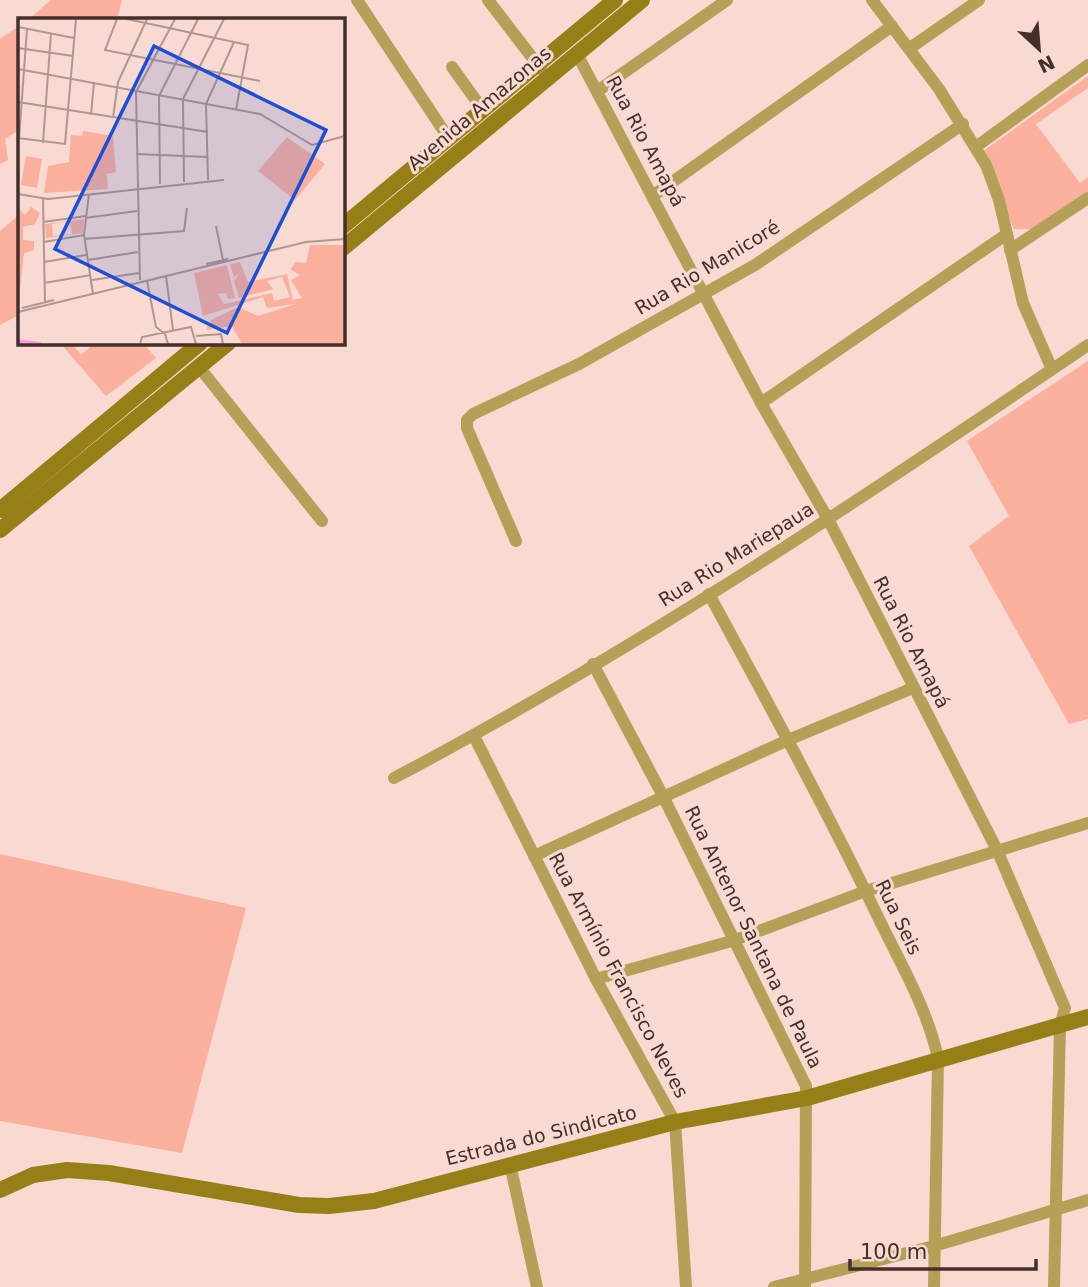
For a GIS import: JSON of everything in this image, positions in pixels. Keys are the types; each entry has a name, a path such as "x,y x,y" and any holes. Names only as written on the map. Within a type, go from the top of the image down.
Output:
{"street":[{"path":"358,0 449,139"},
{"path":"488,0 547,78"},
{"name":"Avenida Amazonas","path":"345,224 615,0"},
{"name":"Avenida Amazonas","path":"345,246 642,0"},
{"path":"599,90 727,0"},
{"path":"872,0 910,48 977,146 999,200 1023,303 1051,367"},
{"path":"910,48 979,0"},
{"path":"653,195 892,26"},
{"name":"Rua Rio Amapá","path":"577,54 599,90 761,403 828,519 997,850 1065,1008 1060,1026 1058,1209 1054,1287"},
{"path":"977,146 1088,65"},
{"path":"452,67 483,110"},
{"name":"Rua Rio Manicoré","path":"516,541 467,428 467,420 473,414 579,364 755,265 963,124"},
{"path":"1010,250 1088,198"},
{"path":"761,403 1007,234"},
{"path":"0,510 199,345"},
{"path":"0,530 226,345"},
{"name":"Rua Rio Mariepaua","path":"394,778 474,736 709,594 828,519 1051,367 1088,345"},
{"path":"199,367 322,521"},
{"name":"Rua Seis","path":"709,594 866,891 925,1014 938,1059 934,1287"},
{"name":"Rua Antenor Santana de Paula","path":"593,664 663,796 802,1074 807,1098 805,1283"},
{"path":"534,856 788,740 913,688"},
{"name":"Rua Armínio Francisco Neves","path":"474,736 596,979 675,1122 686,1287"},
{"path":"596,979 735,940 866,891 1088,823"},
{"name":"Estrada do Sindicato","path":"0,1191 33,1175 67,1170 109,1173 299,1205 329,1206 374,1200 675,1122 807,1098 1088,1017"},
{"path":"510,1164 537,1287"},
{"path":"774,1287 805,1283 1088,1200"}],"shaded area":[{"path":"51,0 122,0 117,18 30,18"},
{"path":"18,27 18,131 5,139 8,160 0,164 0,39"},
{"path":"1088,76 1088,88 1036,124 1080,183 1088,177 1088,192 1032,229 1014,229 982,152"},
{"path":"18,216 18,316 0,325 0,231"},
{"path":"62,345 73,345 81,355 93,345 145,345 156,358 106,396"},
{"path":"1088,361 1088,719 1069,724 969,546 1009,516 967,441"},
{"path":"0,854 246,908 182,1153 0,1121"}]}
